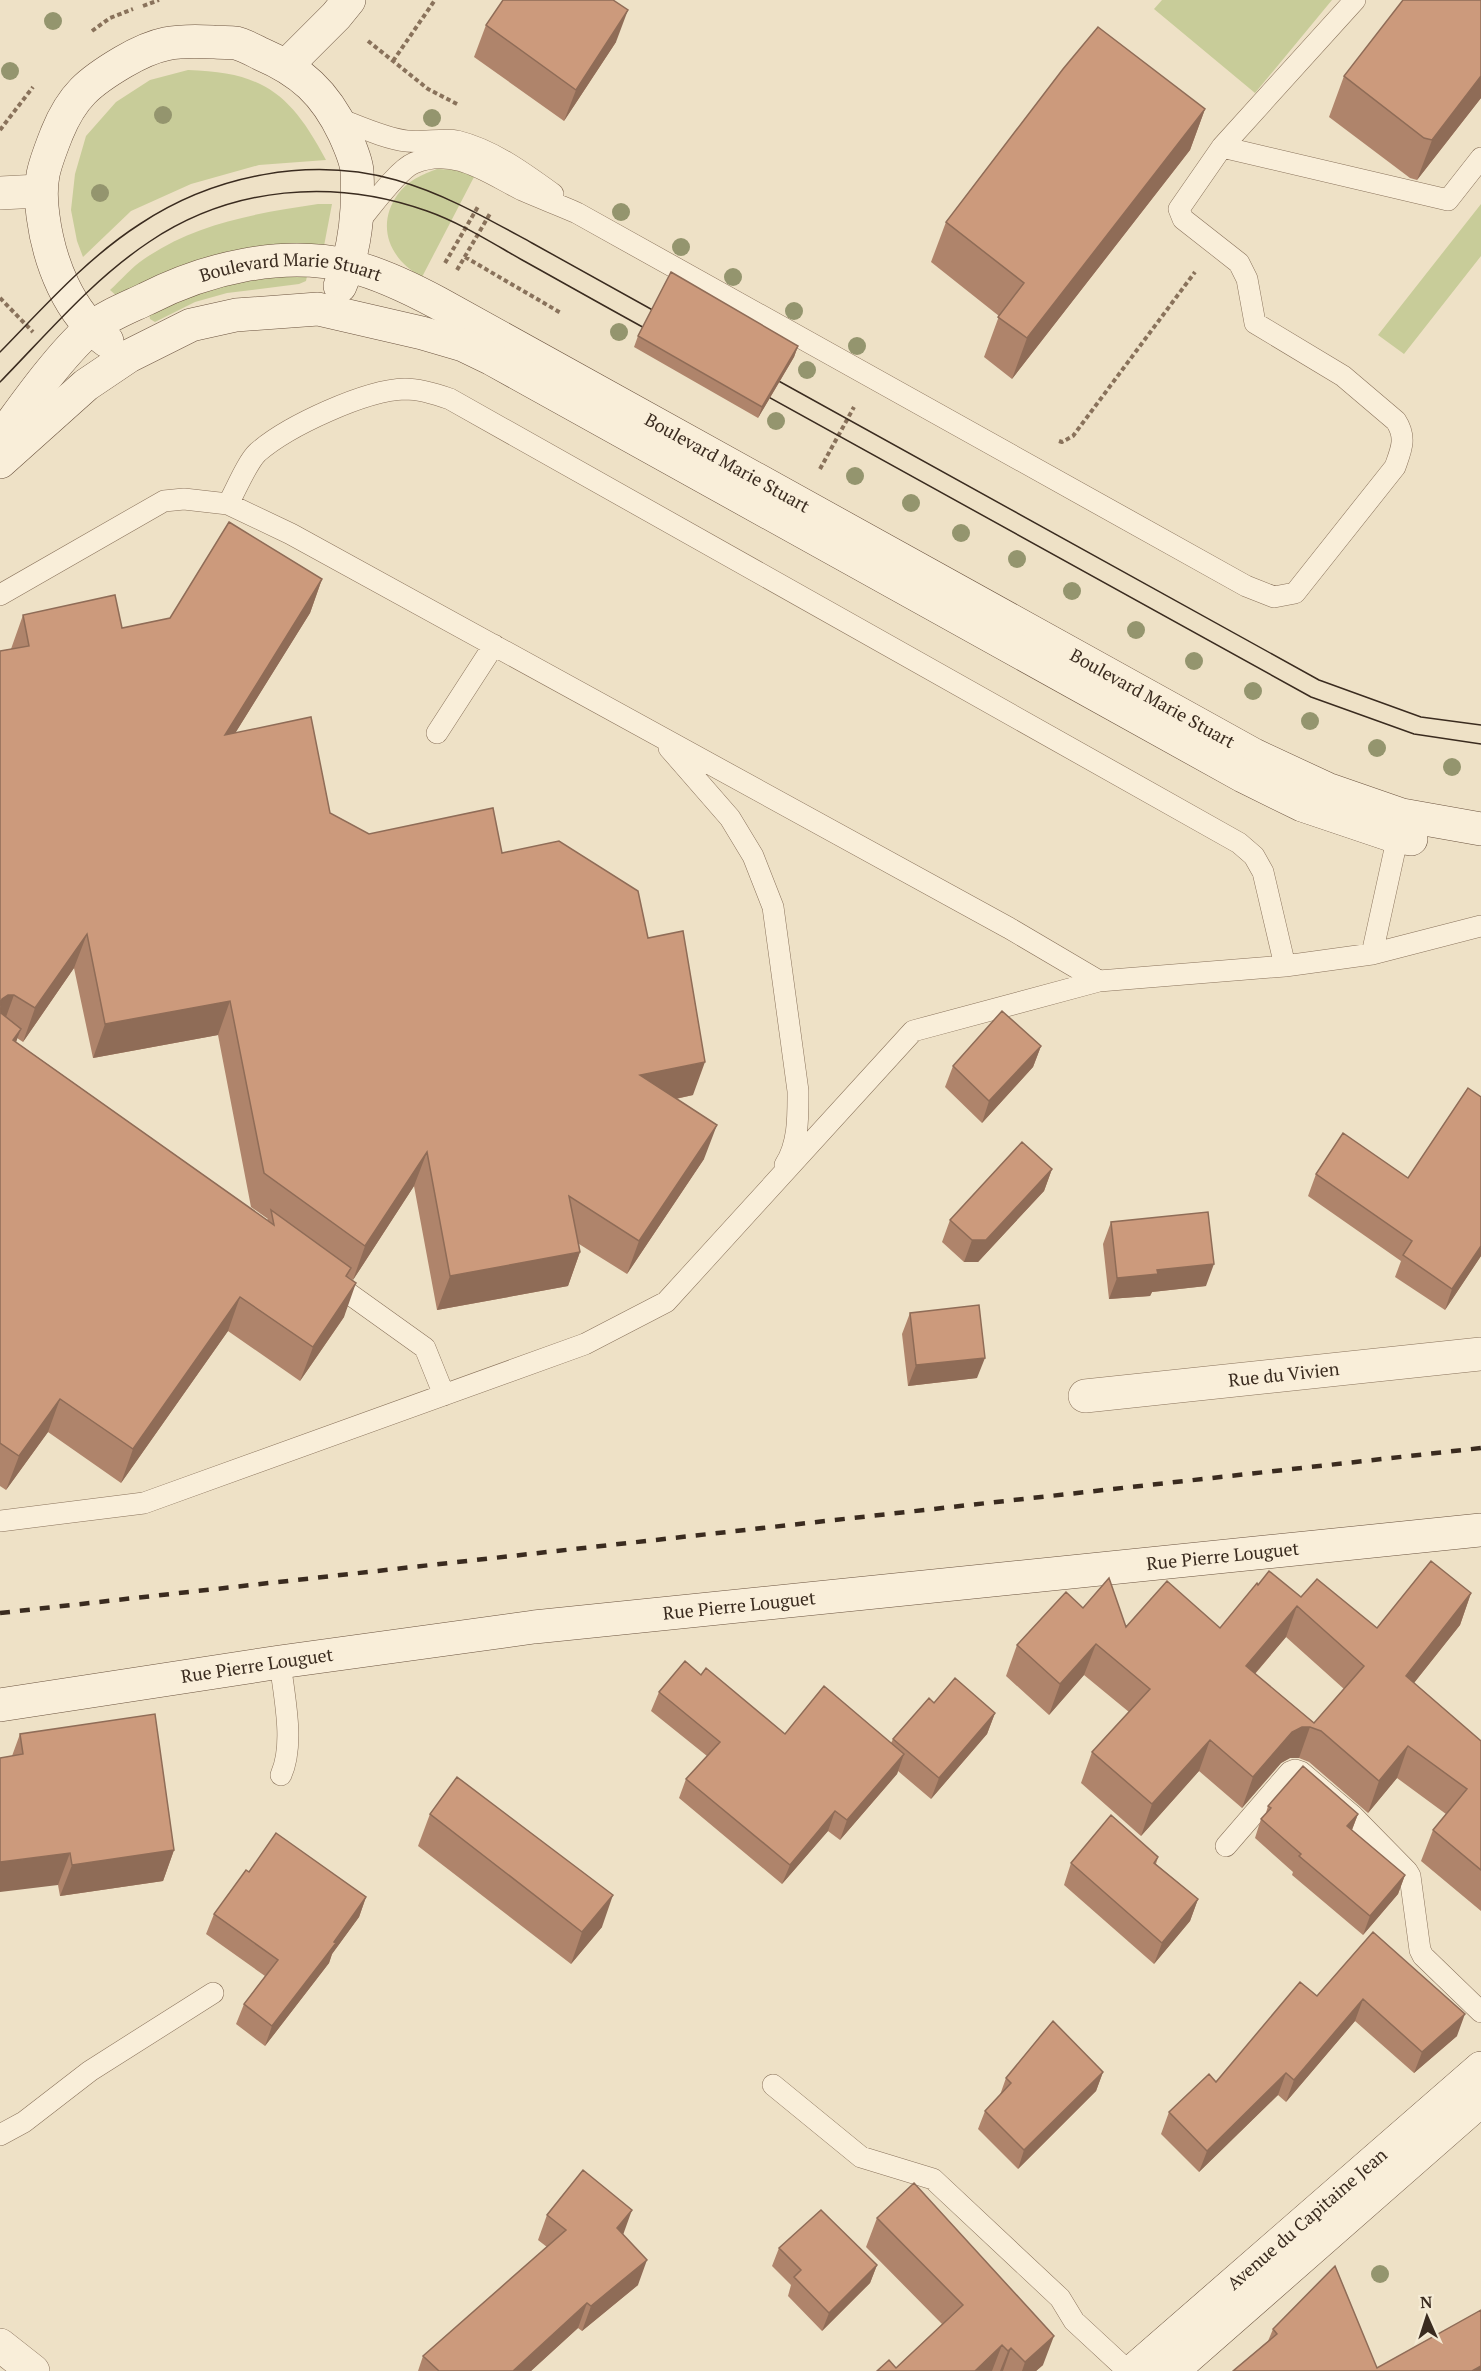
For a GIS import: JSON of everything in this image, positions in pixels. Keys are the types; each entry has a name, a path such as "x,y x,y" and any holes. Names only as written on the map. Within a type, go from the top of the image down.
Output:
{"main road":[{"path":"287,65 343,8"},
{"path":"129,356 90,329 74,306 54,262 46,237 39,191 43,167 66,111 94,79 146,49 179,40 237,43 287,65 311,84 337,118 350,144 357,171 357,224 349,266 338,290 318,309"},
{"path":"0,193 39,191"},
{"name":"Boulevard Marie Stuart","path":"0,439 54,369 90,329 112,315 172,286 209,273 253,264 299,260 349,266 394,281 438,303 1254,755 1400,826"},
{"name":"Boulevard Marie Stuart","path":"0,462 86,385 129,356 191,324 236,315 318,309 423,333 463,345 492,359 1242,776 1302,806 1400,826 1481,829"},
{"path":"1400,826 1481,849"},
{"name":"Rue du Vivien","path":"1085,1396 1481,1354"},
{"name":"Rue Pierre Louguet","path":"0,1705 280,1662 534,1627 1481,1530"},
{"name":"Avenue du Capitaine Jean","path":"1133,2371 1481,2068"},
{"name":"Avenue du Capitaine Jean","path":"1172,2371 1481,2100"},
{"path":"0,2345 33,2371"}],"lane":[{"path":"357,224 400,173 414,163 437,158 470,162 525,191 577,213 1246,586 1274,597 1295,593 1395,467 1403,444 1402,430 1396,421 1343,376 1256,323 1247,279 1239,263 1183,219 1179,209 1222,147 1355,0"},
{"path":"337,118 404,141 425,143 453,140 473,145 523,172 577,213"},
{"path":"1222,147 1448,200 1481,158"},
{"path":"228,504 256,454 286,432 360,398 382,392 406,389 429,392 450,399 1239,843 1254,856 1263,872 1285,966"},
{"path":"0,595 164,501 184,499 228,504 291,534 494,645 1010,928 1099,981"},
{"path":"438,733 494,645"},
{"path":"660,738 730,818 753,856 773,907 798,1091 798,1120 788,1160 771,1186"},
{"path":"1372,954 1400,826"},
{"path":"0,1521 144,1503 585,1344 666,1302 913,1031 1099,981 1285,966 1372,954 1481,926"},
{"path":"309,1265 425,1348 444,1395"},
{"path":"280,1662 288,1744 287,1762 281,1775"},
{"path":"1226,1846 1290,1772 1295,1770 1301,1772 1353,1816 1407,1871 1410,1876 1420,1950 1423,1956 1481,2012"},
{"path":"0,2134 24,2122 90,2071 213,1993"},
{"path":"773,2085 861,2157 933,2179 1060,2298 1074,2321 1128,2371"}],"path":[{"path":"393,61 435,0"},
{"path":"343,8 393,61 428,89"},
{"path":"454,274 494,208"},
{"path":"1051,439 1062,442 1073,436 1215,244"},
{"path":"465,257 561,312"},
{"path":"820,469 856,402"}],"green space":[{"path":"1162,0 1332,0 1255,93 1154,9"},
{"path":"188,70 236,76 272,91 300,118 326,160 259,165 191,184 131,211 83,257 77,241 71,210 75,174 86,136 116,102 150,80"},
{"path":"437,169 457,170 474,177 422,277 411,270 394,252 387,230 388,218 391,206 406,185"},
{"path":"318,204 332,204 324,246 120,299 110,290 144,259 185,236 228,221"},
{"path":"1481,204 1481,256 1404,354 1378,335"},
{"path":"296,273 307,276 306,281 299,284 227,293 195,302 155,322 150,319 149,313 190,291"}],"building":[{"path":"503,0 613,0 628,10 576,90 486,25"},
{"path":"1403,0 1481,0 1481,76 1432,140 1424,138 1344,76"},
{"path":"1098,27 1205,109 1027,338 998,317 1024,283 946,222"},
{"path":"671,272 798,346 762,407 638,336"},
{"path":"229,522 322,579 225,735 311,717 330,813 369,834 493,808 502,853 559,841 638,891 648,938 683,931 705,1062 640,1075 717,1125 639,1241 569,1196 580,1252 450,1276 427,1152 365,1246 264,1173 230,1001 105,1024 87,934 35,1008 14,995 8,995 2,999 0,1005 0,651 29,646 23,615 115,595 122,628 170,618"},
{"path":"0,1007 1,1013 21,1029 13,1040 274,1225 271,1210 351,1268 346,1276 356,1283 313,1347 240,1297 133,1449 60,1399 19,1456 0,1443"},
{"path":"1002,1011 1041,1046 989,1101 953,1066"},
{"path":"1468,1088 1481,1097 1481,1246 1452,1289 1403,1255 1412,1241 1316,1174 1343,1133 1408,1178"},
{"path":"1022,1142 1052,1169 986,1240 972,1240 950,1220"},
{"path":"1208,1212 1214,1264 1157,1270 1158,1274 1117,1278 1111,1222"},
{"path":"979,1305 985,1358 916,1365 910,1313"},
{"path":"1431,1561 1471,1593 1406,1676 1481,1741 1481,1870 1433,1830 1467,1789 1408,1746 1379,1781 1321,1731 1310,1727 1302,1727 1292,1732 1253,1777 1210,1740 1152,1804 1092,1752 1150,1689 1096,1644 1060,1684 1017,1645 1066,1592 1083,1608 1109,1578 1126,1627 1167,1581 1220,1628 1269,1571 1301,1597 1317,1579 1377,1628","holes":["1297,1606 1364,1666 1314,1723 1246,1666"]},
{"path":"685,1661 701,1675 706,1668 785,1734 824,1686 904,1754 847,1820 835,1811 790,1865 686,1779 720,1742 659,1692"},
{"path":"955,1678 995,1713 939,1778 893,1739 929,1698 934,1703"},
{"path":"155,1714 174,1850 72,1865 70,1853 0,1862 0,1758 23,1754 20,1734"},
{"path":"1303,1766 1358,1814 1347,1826 1405,1875 1370,1916 1299,1856 1301,1854 1261,1819 1271,1808 1268,1806"},
{"path":"457,1777 613,1895 582,1932 430,1814"},
{"path":"1111,1815 1158,1857 1154,1863 1198,1899 1162,1943 1071,1863"},
{"path":"276,1833 366,1897 334,1942 336,1943 272,2026 244,2004 278,1960 214,1914 246,1870 249,1872"},
{"path":"1373,1932 1465,2014 1422,2052 1363,1999 1294,2080 1286,2073 1207,2151 1169,2112 1209,2074 1216,2082 1300,1982 1317,1996"},
{"path":"1053,2021 1103,2072 1024,2150 985,2111 1011,2083 1006,2078"},
{"path":"583,2170 632,2210 617,2228 647,2260 591,2306 587,2303 513,2371 439,2371 423,2356 566,2230 547,2215"},
{"path":"914,2183 1054,2336 1025,2362 1011,2348 1008,2351 1002,2345 975,2371 877,2371 889,2360 896,2368 963,2305 877,2218"},
{"path":"821,2210 877,2265 829,2313 794,2277 801,2270 779,2248"},
{"path":"1335,2266 1377,2368 1481,2310 1481,2366 1472,2371 1233,2371 1277,2334 1273,2329"}],"tram line":[{"path":"0,352 84,268 140,224 199,193 231,182 297,170 363,173 396,180 432,192 499,225 667,318"},
{"path":"0,382 89,290 149,242 181,223 214,209 249,199 284,193 356,194 427,211 452,221 659,336"},
{"path":"766,374 1319,680 1421,717 1481,725"},
{"path":"756,390 1311,697 1414,734 1481,744"}],"railway":[{"path":"0,1613 1481,1448"}]}
